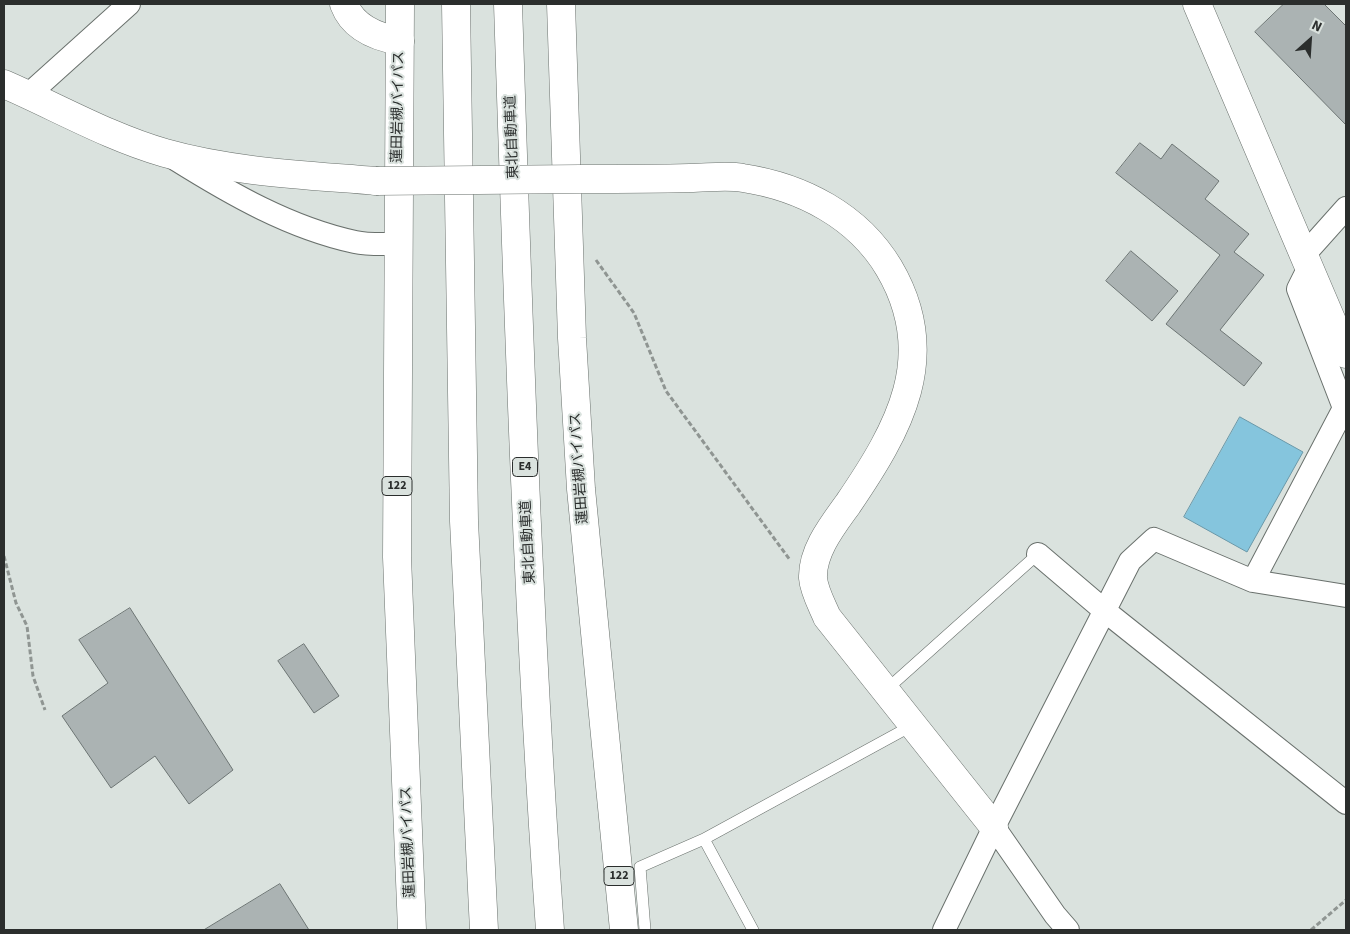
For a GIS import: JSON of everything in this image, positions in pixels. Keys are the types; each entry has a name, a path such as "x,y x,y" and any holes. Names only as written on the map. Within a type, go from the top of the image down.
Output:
{"main road":[{"path":"344,4 347,12 358,26 380,37 400,41"},
{"name":"蓮田岩槻バイパス","path":"400,4 397,244 397,557 412,930"},
{"path":"456,4 464,521 484,930"},
{"name":"東北自動車道","path":"508,4 518,310 539,776 550,930"},
{"name":"蓮田岩槻バイパス","path":"562,4 572,338 581,489 624,930"},
{"path":"1197,4 1346,354"},
{"path":"4,84 101,129 165,153 240,168 376,181 741,178 776,184 810,197 839,214 860,230 879,252 895,280 909,314 913,346 911,383 897,421 873,467 830,530 816,559 813,578 827,617 994,827"}],"street":[{"path":"28,95 129,4"},
{"path":"165,153 238,196 291,222 356,242 397,244"},
{"path":"1253,580 1344,408 1298,289 1306,261 1346,208"},
{"path":"944,930 994,827 1130,561 1154,539 1253,580 1346,596"},
{"path":"1038,554 1105,611 1346,803"},
{"path":"994,827 1055,915 1068,930"}],"lane":[{"path":"886,690 1038,554"},
{"path":"646,930 640,867 704,839 913,725"},
{"path":"704,839 753,930"}],"path":[{"path":"592,256 634,314 666,391 791,562"},
{"path":"4,556 16,603 27,626 33,676 45,710"},
{"path":"1311,930 1346,900"}],"water":[{"path":"1240,417 1303,452 1247,552 1184,517"}],"building":[{"path":"1284,4 1324,4 1346,26 1346,125 1255,32"},
{"path":"1140,143 1161,159 1172,144 1219,181 1205,199 1249,234 1234,252 1264,275 1220,330 1262,363 1244,386 1166,324 1220,255 1116,173"},
{"path":"1131,251 1178,291 1152,321 1106,281"},
{"path":"130,608 233,770 189,804 155,756 111,788 62,716 108,683 79,640"},
{"path":"304,644 339,696 314,713 278,661"},
{"path":"280,884 309,930 204,930"}]}
